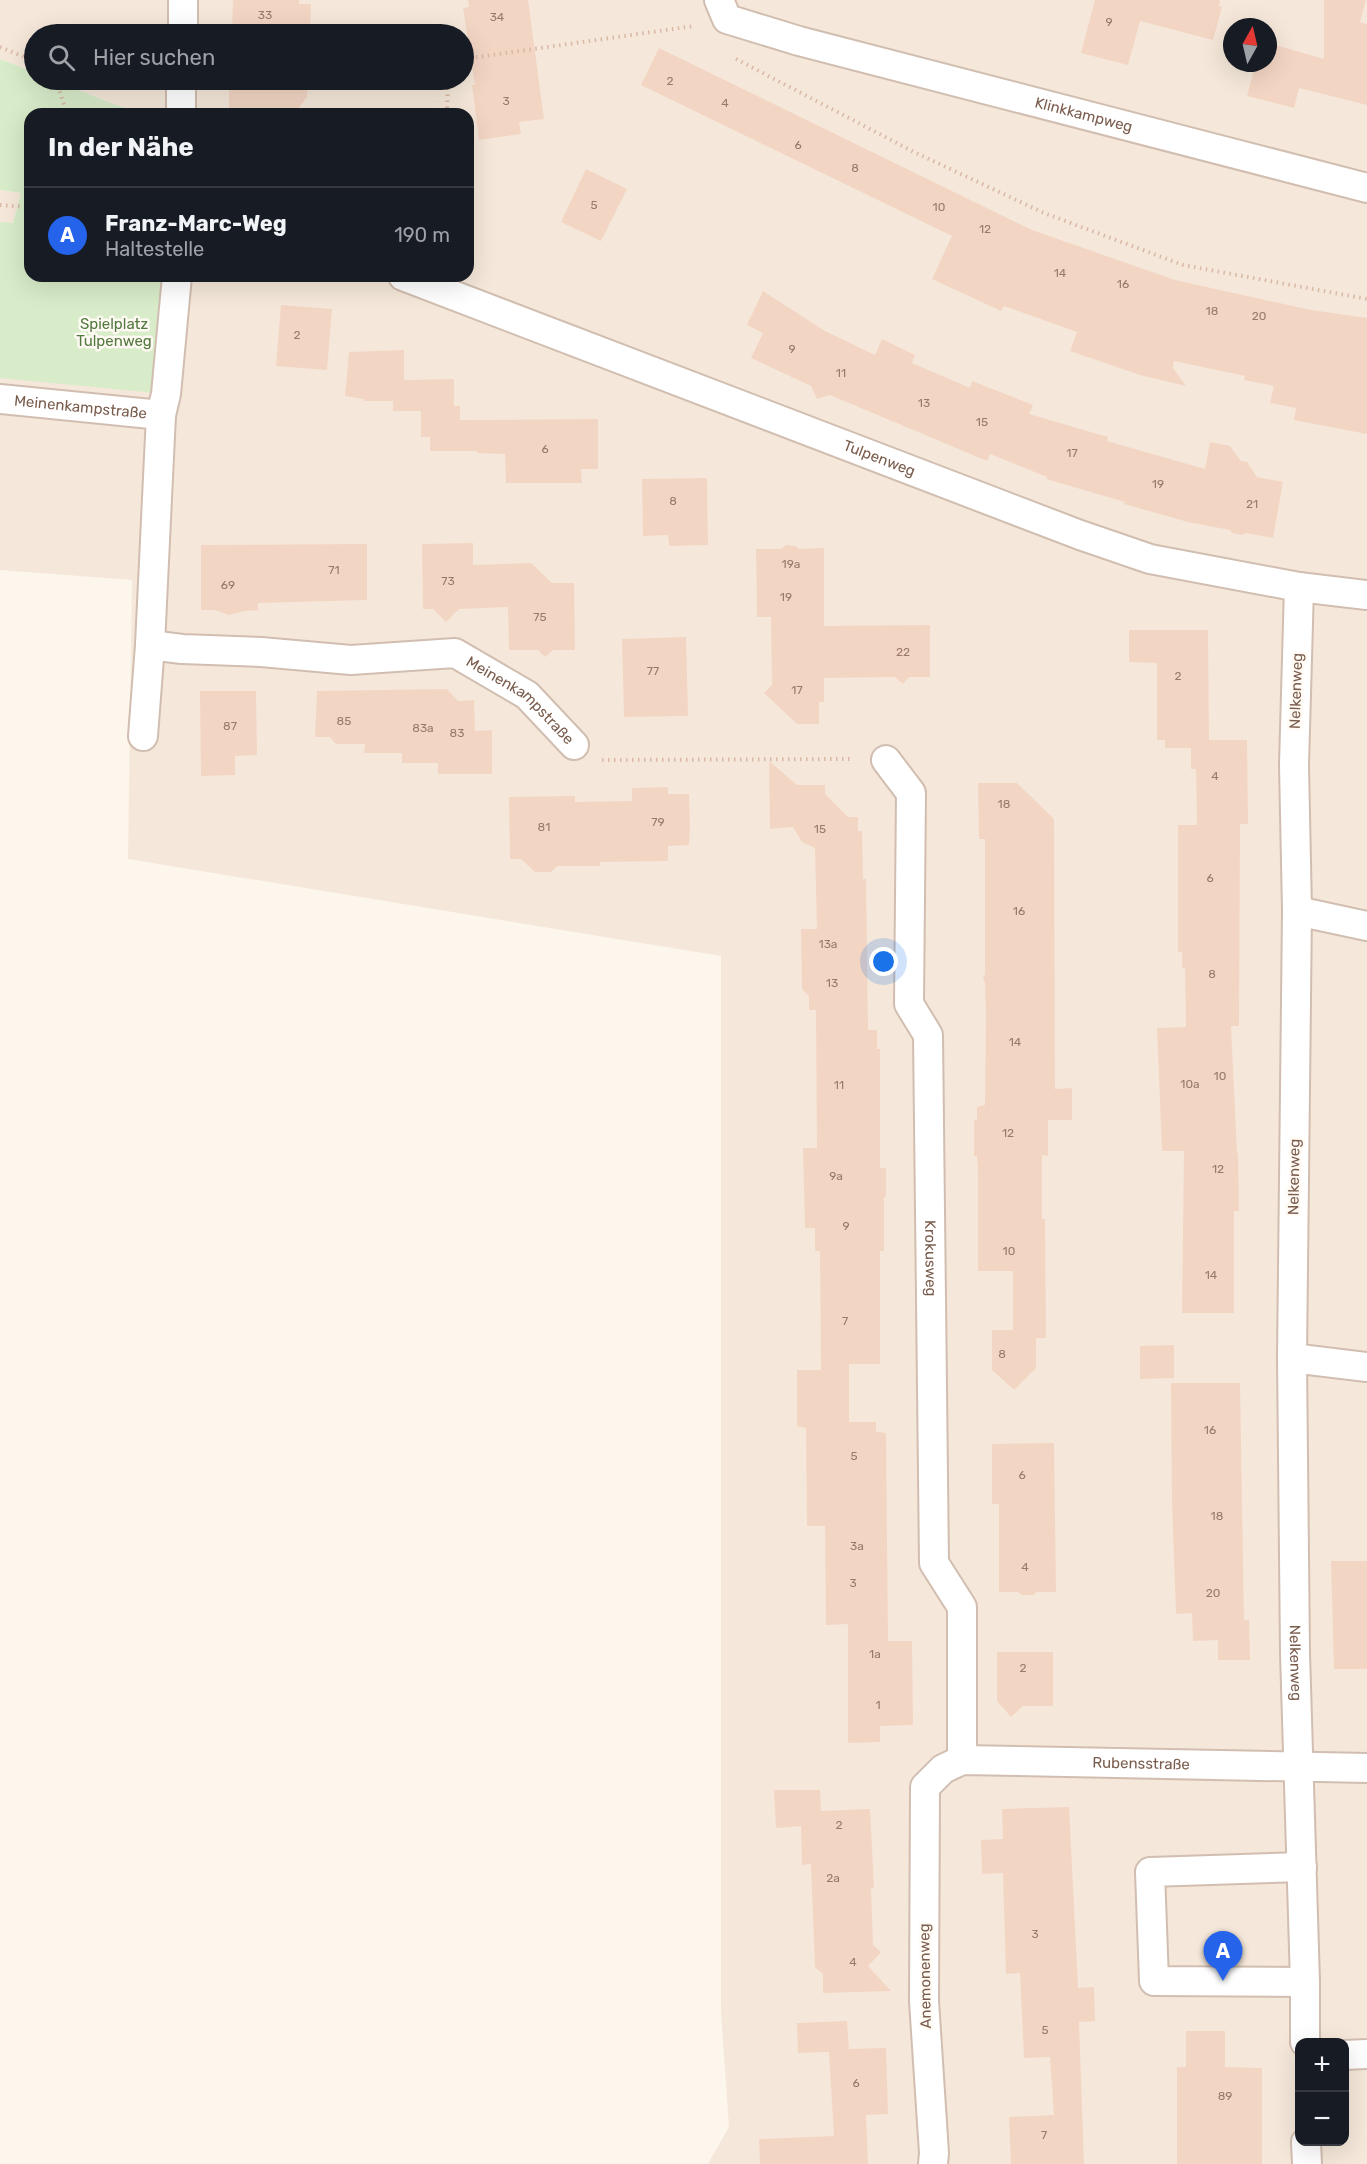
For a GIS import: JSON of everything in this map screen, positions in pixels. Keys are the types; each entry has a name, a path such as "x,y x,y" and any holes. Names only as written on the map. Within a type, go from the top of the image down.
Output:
{"street":[{"path":"183,0 183,24"},
{"name":"Klinkkampweg","path":"723,10 799,41 1367,188"},
{"path":"181,108 182,90"},
{"name":"Meinenkampstraße","path":"143,736 150,645 161,415 166,394 176,282"},
{"name":"Tulpenweg","path":"419,282 1150,559 1299,587 1367,596"},
{"name":"Meinenkampstraße","path":"0,399 161,415"},
{"name":"Nelkenweg","path":"1299,587 1294,765 1297,911 1292,1358 1295,1653 1300,1767 1305,2038"},
{"name":"Meinenkampstraße","path":"150,645 351,660 455,653 528,695 574,745"},
{"name":"Krokusweg","path":"886,760 911,793 909,1004 928,1035 934,1563 962,1607 962,1761"},
{"path":"1297,911 1367,926"},
{"path":"1292,1358 1367,1367"},
{"name":"Rubensstraße","path":"962,1761 1367,1768"},
{"name":"Anemonenweg","path":"933,2164 924,2001 925,1787 943,1769 962,1761"},
{"path":"1302,1867 1150,1872 1154,1981 1305,1982"},
{"path":"1349,2055 1367,2054"},
{"path":"1306,2146 1307,2164"}],"path":[{"path":"474,58 698,26 723,10"},
{"path":"0,47 24,57"},
{"path":"735,59 914,152 1044,213 1183,265 1367,299"},
{"path":"59,90 65,108"},
{"path":"447,108 448,90"},
{"path":"0,205 24,207"},
{"name":"Meinenkampstraße","path":"574,745 593,760 886,760"}],"shaded area":[{"path":"0,0 1367,0 1367,2164 708,2164 729,2127 721,2012 721,956 128,859 132,580 0,570 0,190 21,193 13,223 24,257 24,282 474,282 474,108 124,108 78,90 474,90 474,24 24,24 24,68 0,59"}],"green space":[{"name":"Spielplatz Tulpenweg","path":"0,59 24,68 24,90 78,90 124,108 24,108 24,282 176,282 166,394 0,378 0,222 13,223 21,193 0,190"}],"building":[{"path":"233,0 299,0 299,4 311,4 310,24 232,24"},
{"path":"468,0 528,0 544,119 519,122 521,134 479,140 473,90 475,85 474,24 465,24 463,8 469,7"},
{"path":"1095,0 1220,0 1219,6 1222,7 1213,40 1140,21 1128,65 1081,53"},
{"path":"1324,0 1366,0 1360,22 1367,24 1367,105 1299,88 1294,108 1247,96 1254,72 1277,72 1277,46 1324,59"},
{"path":"659,48 1032,230 1175,280 1311,310 1367,318 1367,434 1294,420 1296,408 1270,403 1274,386 1244,380 1245,376 1174,361 1173,368 1186,386 1140,375 1070,351 1077,332 1004,306 1001,311 932,279 952,236 641,85"},
{"path":"229,90 307,90 307,97 299,108 229,108"},
{"path":"586,169 627,189 601,241 561,222"},
{"path":"763,291 825,331 875,355 882,339 915,355 912,363 970,388 972,381 1033,405 1029,414 1108,437 1107,441 1205,469 1210,442 1230,446 1241,461 1247,462 1257,477 1283,482 1273,538 1232,533 1230,530 1188,522 1124,504 1125,502 1046,479 1047,477 990,454 987,461 830,395 817,399 811,386 751,358 763,333 747,325"},
{"path":"281,305 332,309 327,370 276,366"},
{"path":"404,350 404,380 454,379 454,406 460,406 460,420 598,419 598,469 581,469 582,483 506,483 505,454 477,453 477,451 430,451 430,437 421,437 421,411 393,411 393,401 364,401 364,399 345,396 349,352"},
{"path":"707,478 708,545 669,546 668,535 643,536 642,479"},
{"path":"473,543 473,565 531,563 552,583 574,583 575,650 553,650 545,657 538,650 509,650 508,607 459,609 446,622 433,609 423,609 422,544"},
{"path":"367,544 367,600 258,603 258,610 229,615 215,610 201,610 201,545"},
{"path":"786,545 796,546 799,549 824,548 824,626 930,625 930,677 909,677 903,684 895,677 824,678 824,702 819,702 819,724 797,724 764,693 772,685 771,617 757,617 756,549 781,549"},
{"path":"1129,630 1208,630 1209,740 1247,740 1248,824 1240,824 1239,1026 1231,1026 1239,1211 1234,1211 1234,1313 1182,1313 1184,1151 1162,1151 1157,1028 1186,1027 1185,968 1182,968 1182,952 1178,952 1178,825 1197,825 1196,769 1191,769 1191,748 1165,748 1165,740 1157,740 1157,663 1129,662"},
{"path":"686,637 688,716 624,717 622,639"},
{"path":"447,689 458,701 474,700 475,731 492,730 492,774 438,774 438,763 402,763 402,753 364,753 365,744 336,744 330,737 315,737 317,691"},
{"path":"200,691 256,691 257,755 235,756 235,775 201,776"},
{"path":"769,761 797,785 825,785 825,794 848,817 858,817 858,831 862,831 863,879 866,879 868,1030 877,1030 877,1049 880,1049 880,1168 886,1168 886,1197 884,1197 884,1251 880,1251 880,1364 849,1364 849,1422 876,1422 876,1432 886,1433 888,1641 912,1641 913,1725 880,1726 880,1742 848,1743 848,1624 826,1625 825,1526 807,1526 806,1428 797,1426 797,1370 821,1370 820,1251 815,1251 815,1228 805,1228 803,1148 817,1148 816,1010 809,1010 809,996 802,989 801,929 817,929 815,848 802,842 793,827 770,829"},
{"path":"978,783 1017,783 1054,819 1055,1089 1072,1088 1072,1120 1048,1120 1048,1156 1042,1155 1046,1338 1036,1338 1036,1368 1014,1390 992,1370 992,1330 1013,1330 1013,1271 978,1271 978,1170 977,1156 974,1156 974,1120 977,1120 977,1107 985,1105 986,1014 983,978 985,974 985,839 979,839"},
{"path":"668,787 668,794 689,794 690,827 689,845 668,846 668,861 600,862 600,866 557,866 551,872 535,872 521,859 510,859 509,797 575,796 575,802 632,801 632,788"},
{"path":"1174,1345 1174,1378 1140,1379 1140,1346"},
{"path":"1171,1383 1240,1383 1244,1620 1249,1620 1250,1660 1218,1660 1218,1640 1193,1641 1192,1613 1176,1614"},
{"path":"1054,1443 1056,1592 1022,1595 1018,1592 999,1592 999,1504 992,1504 992,1444"},
{"path":"1331,1561 1367,1561 1367,1669 1334,1669"},
{"path":"997,1652 1053,1652 1053,1706 1023,1706 1011,1717 997,1701"},
{"path":"774,1790 820,1790 821,1811 870,1809 874,1888 871,1888 873,1945 881,1952 868,1966 891,1991 823,1993 823,1974 815,1967 811,1864 802,1865 801,1826 776,1828"},
{"path":"1069,1807 1078,1988 1094,1987 1095,2021 1079,2022 1084,2164 1011,2164 1009,2117 1054,2115 1050,2057 1024,2058 1020,1973 1006,1974 1003,1873 982,1874 981,1840 1003,1839 1002,1809"},
{"path":"847,2021 849,2049 886,2048 888,2114 866,2115 868,2164 760,2164 759,2139 834,2136 829,2052 798,2053 797,2023"},
{"path":"1186,2031 1225,2031 1225,2067 1262,2068 1262,2164 1177,2164 1177,2067 1186,2067"}],"place":[{"name":"Franz-Marc-Weg","path":"1223,1981"}]}
